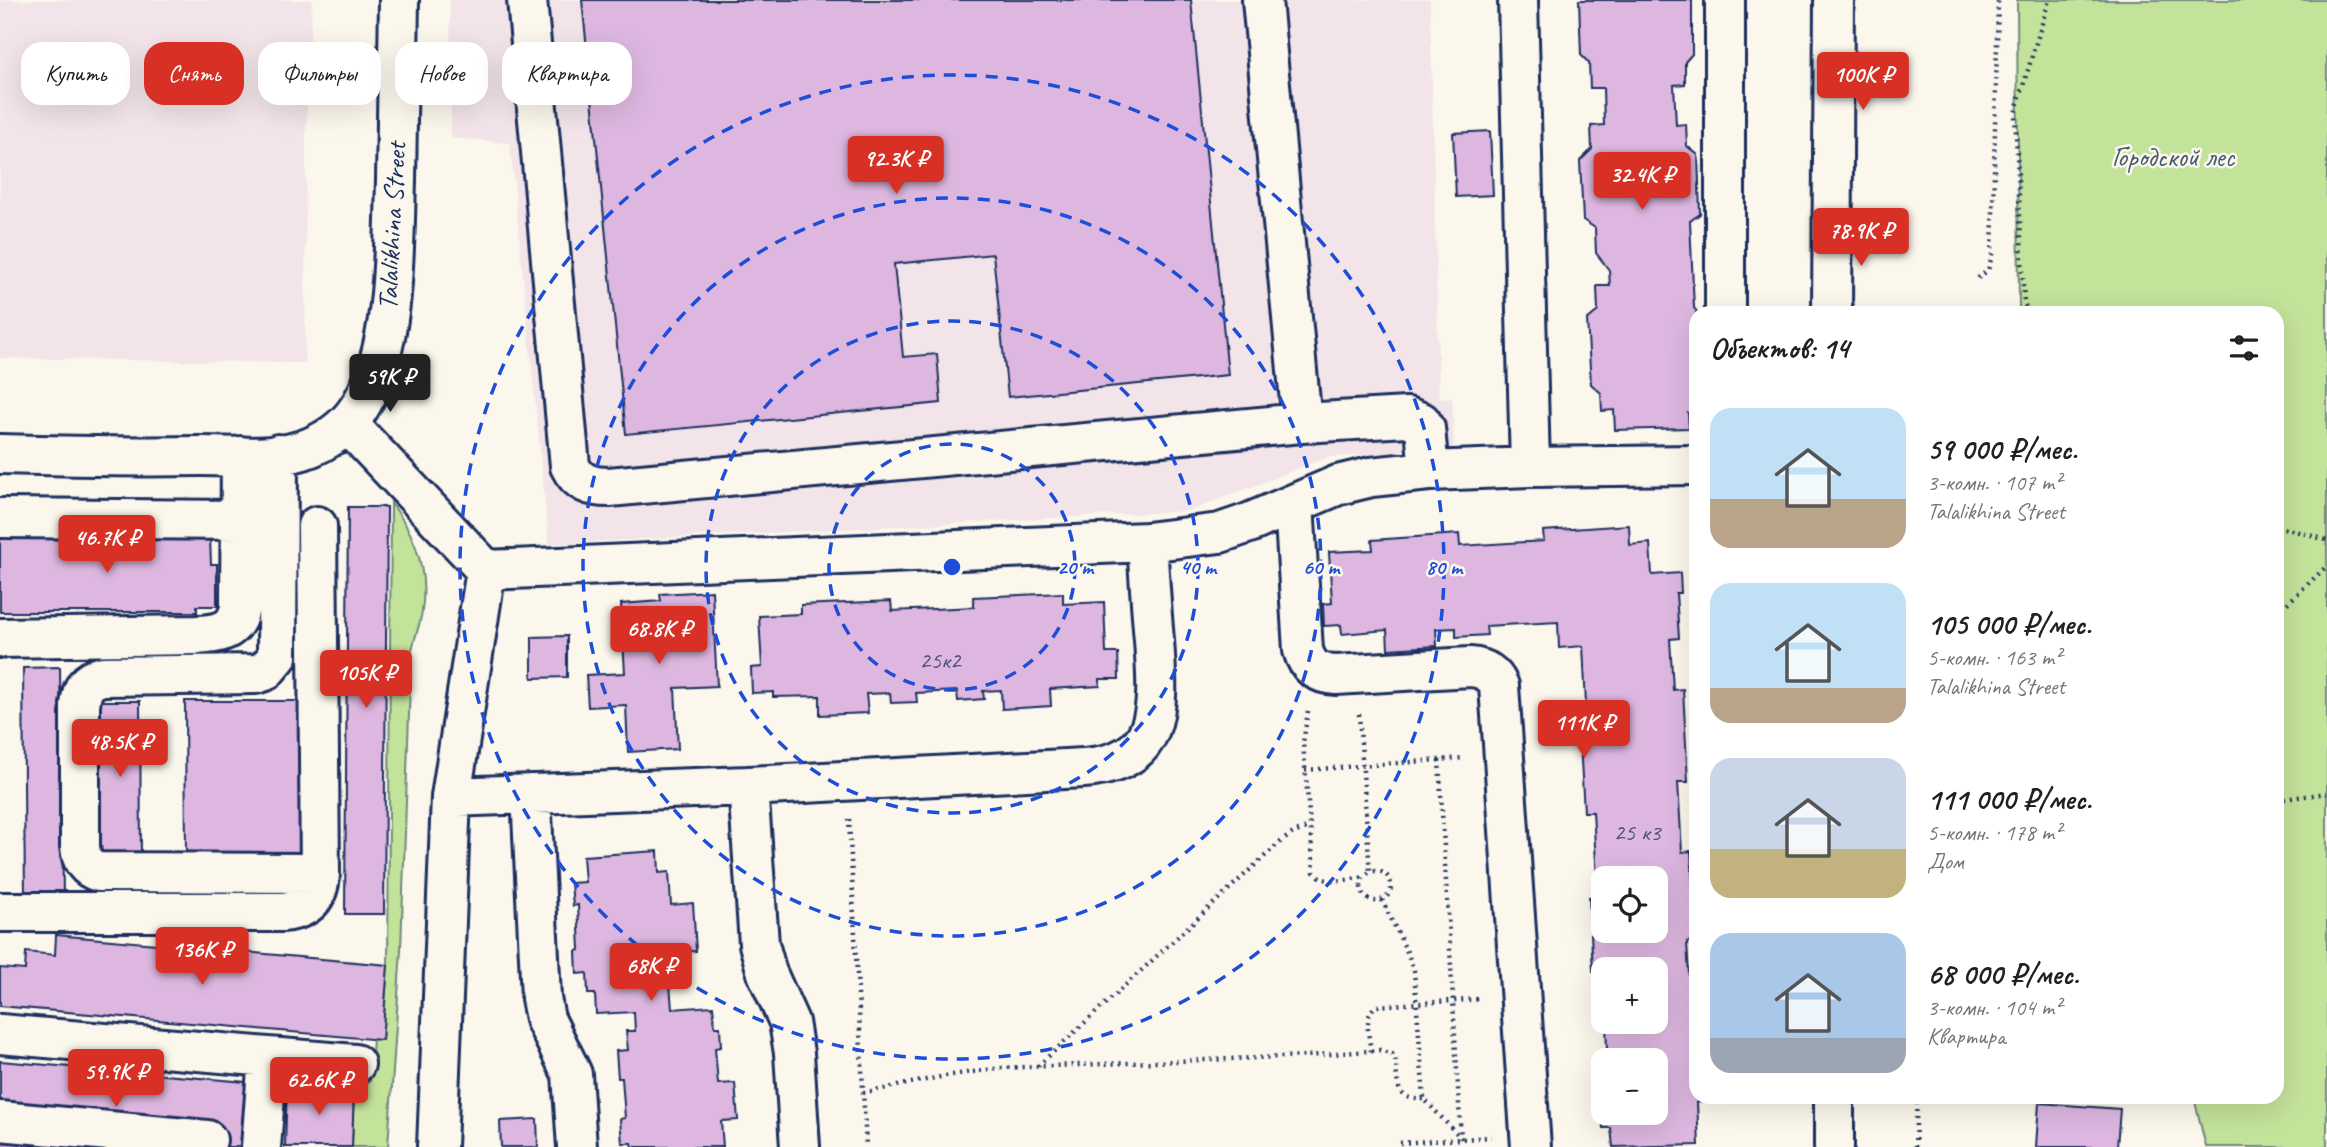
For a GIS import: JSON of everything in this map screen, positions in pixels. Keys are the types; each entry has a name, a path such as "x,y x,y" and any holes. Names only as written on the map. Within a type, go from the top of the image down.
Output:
{"street":[{"name":"Talalikhina Street","path":"0,454 278,454 310,447 336,433 347,423 363,402 371,385 388,310 394,228 399,0"},
{"path":"527,0 568,454 574,474 588,485 609,487 1302,423 1399,417 1415,419 1425,428 1429,471"},
{"path":"1262,0 1302,423"},
{"path":"1518,0 1530,467"},
{"path":"1725,0 1725,306"},
{"path":"1832,306 1834,0"},
{"path":"347,423 486,570 1147,542 1220,533 1354,480 1429,471 1689,465"},
{"path":"278,454 277,657 265,671 256,674 103,676 87,683 82,689 80,705 79,846 84,864 99,872 320,873"},
{"path":"0,638 196,635 228,630 234,624 240,607 241,456"},
{"path":"1294,504 1303,650 1311,667 1339,674 1470,667 1488,672 1499,686 1531,1147"},
{"path":"0,518 241,520"},
{"path":"0,912 294,911 311,902 317,895 320,873 317,526"},
{"path":"452,797 748,786 1100,767 1128,757 1140,747 1147,736 1157,707 1147,542"},
{"path":"437,1147 452,797 486,570"},
{"path":"748,786 758,944 766,973 789,1022 794,1053 800,1147"},
{"path":"531,794 542,1008 548,1027 572,1074 577,1147"},
{"path":"0,1034 355,1064"},
{"path":"261,1147 268,1057"},
{"path":"1834,1104 1834,1147"},
{"path":"0,1121 207,1140"}],"path":[{"path":"1978,278 1988,270 1992,256 1998,0"},
{"path":"2026,306 2015,113 2049,0"},
{"path":"2284,528 2327,540"},
{"path":"2284,606 2327,566"},
{"path":"1339,674 1363,765 1370,873"},
{"path":"1339,674 1305,722 1303,743 1313,868 1317,876 1329,880 1365,877"},
{"path":"1305,769 1505,756"},
{"path":"1439,760 1461,1139"},
{"path":"846,781 866,1147"},
{"path":"2284,799 2327,793"},
{"path":"1037,1067 1279,843 1293,833 1310,827"},
{"path":"1370,873 1382,873 1391,883 1390,892 1382,900 1374,901 1365,896 1362,886 1365,877 1370,873"},
{"path":"1382,900 1412,963 1424,1099 1461,1139"},
{"path":"1371,1051 1368,1018 1371,1009 1381,1004 1521,997"},
{"path":"863,1093 975,1070 1380,1050 1392,1054 1395,1058 1398,1088 1401,1093 1410,1099 1424,1099"},
{"path":"1915,1147 1917,1104"},
{"path":"1399,1143 1461,1139"}],"shaded area":[{"path":"0,0 312,0 310,42 258,42 258,105 307,105 305,363 0,358"},
{"path":"450,0 1430,0 1439,398 1452,398 1454,450 1328,457 1189,511 549,544 510,143 451,138 451,105 488,105 488,42 450,42"}],"green space":[{"name":"Городской лес","path":"2017,0 2327,0 2327,1147 2206,1147 2196,1104 2284,1104 2284,306 2019,306"},
{"path":"391,503 407,528 418,554 423,596 421,617 411,654 401,950 388,1147 352,1147 354,1089 370,1081 373,1039 382,1040 388,965"}],"building":[{"path":"582,0 1191,0 1228,375 1008,397 993,254 894,264 903,357 937,354 941,403 626,434 593,105 632,105 632,42 586,42"},
{"path":"1579,0 1692,0 1692,54 1685,62 1685,84 1674,85 1676,125 1686,124 1687,146 1698,155 1700,214 1690,221 1694,306 1689,306 1689,428 1615,430 1614,410 1602,411 1601,393 1591,384 1587,320 1598,311 1597,286 1610,286 1609,270 1596,253 1595,228 1583,220 1580,161 1592,149 1591,126 1604,125 1603,88 1590,88 1589,63 1581,55"},
{"path":"1490,131 1493,195 1456,197 1453,133"},
{"path":"348,507 387,507 384,914 345,914"},
{"path":"1629,525 1630,545 1650,543 1652,575 1680,573 1681,593 1676,593 1679,638 1670,639 1673,690 1683,689 1688,782 1678,782 1682,852 1689,851 1689,1104 1697,1104 1699,1145 1613,1147 1611,1128 1603,1128 1603,1125 1668,1125 1668,1048 1607,1048 1606,1034 1668,1034 1668,957 1592,957 1591,943 1668,943 1668,866 1596,866 1593,812 1584,812 1579,726 1587,725 1583,646 1559,648 1558,622 1486,626 1487,635 1456,637 1456,628 1436,629 1437,646 1388,649 1387,630 1342,634 1341,625 1324,626 1323,604 1332,603 1329,552 1373,550 1372,540 1459,534 1460,546 1544,541 1543,531"},
{"path":"0,537 210,537 211,564 217,564 217,606 197,606 197,612 0,612"},
{"path":"712,591 717,686 675,688 678,749 628,752 626,705 588,707 586,675 625,673 621,604 661,601 660,594"},
{"path":"1063,593 1063,604 1104,602 1106,653 1118,653 1119,679 1100,679 1100,686 1050,689 1051,706 1002,709 1001,690 983,691 984,699 958,701 957,691 916,693 917,702 891,703 890,693 866,694 868,713 820,715 820,696 773,697 773,692 752,693 751,668 762,667 759,616 801,614 801,605 891,601 892,611 974,607 973,597"},
{"path":"567,636 567,677 532,678 532,637"},
{"path":"60,667 63,896 25,897 23,668"},
{"path":"99,701 140,701 141,857 100,857"},
{"path":"185,701 299,701 300,859 186,859"},
{"path":"658,851 659,873 669,872 671,905 693,903 696,951 675,952 676,970 669,971 672,1009 713,1006 715,1027 720,1027 721,1047 715,1048 718,1084 735,1083 738,1120 721,1121 723,1147 633,1147 632,1143 622,1143 620,1119 625,1118 622,1078 618,1078 616,1051 628,1050 626,1031 635,1031 634,1012 596,1014 595,994 588,994 587,973 577,974 576,951 580,950 578,905 573,906 571,883 585,882 583,856"},
{"path":"1589,897 1591,897 1591,934"},
{"path":"56,935 388,965 382,1040 0,1006 0,968 25,970 26,952 55,955"},
{"path":"0,1061 246,1082 240,1147 0,1147"},
{"path":"287,1086 354,1089 352,1147 285,1147"},
{"path":"2039,1104 2120,1109 2117,1147 2036,1147"},
{"path":"537,1119 538,1147 501,1147 500,1121"}]}
